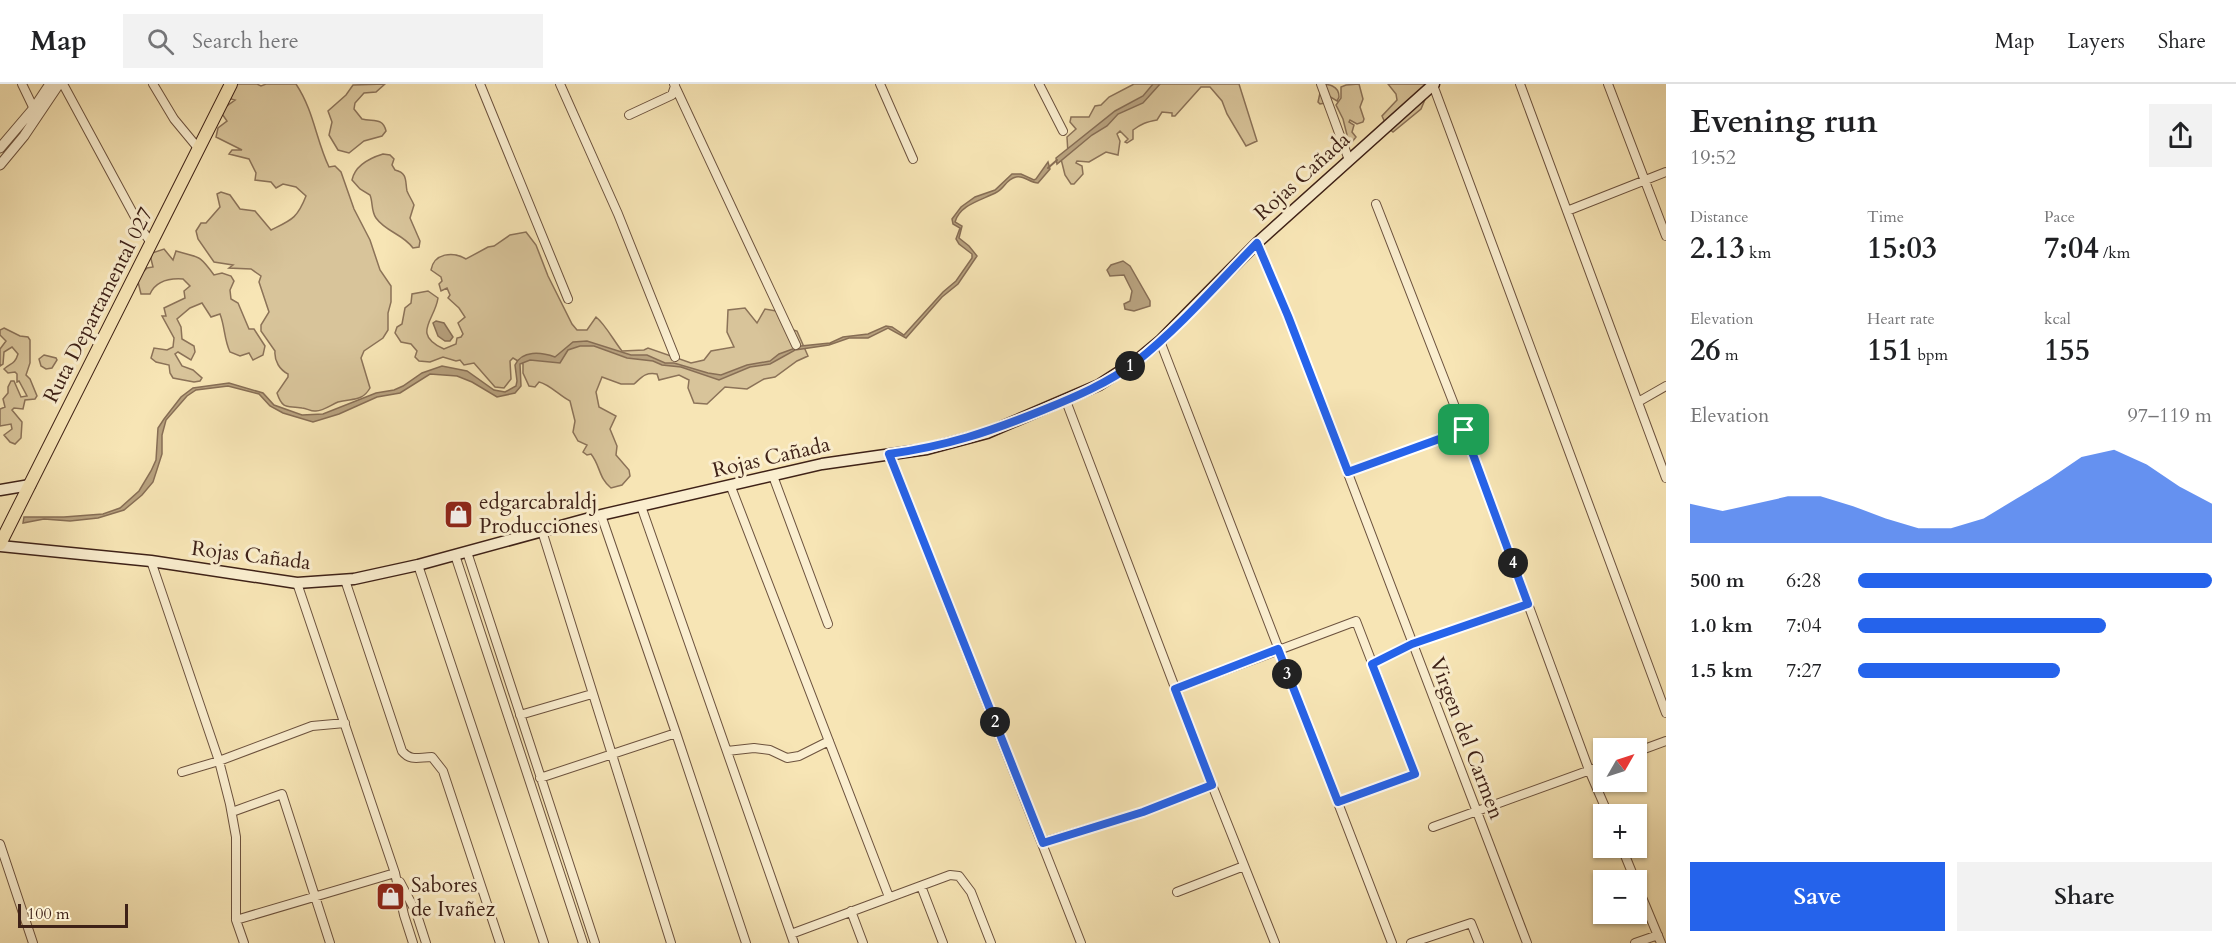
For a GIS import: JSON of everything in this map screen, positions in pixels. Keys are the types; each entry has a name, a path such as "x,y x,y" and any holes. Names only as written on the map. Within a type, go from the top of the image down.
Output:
{"main road":[{"name":"Ruta Departamental 027","path":"0,545 231,84"},
{"name":"Rojas Cañada","path":"0,545 151,561 297,583 345,580 418,565 601,515 731,487 822,464 927,449 968,438 1066,401 1120,373 1160,341 1257,243 1434,84"},
{"path":"0,490 30,485"}],"street":[{"path":"22,84 36,111"},
{"path":"0,165 24,136 50,84"},
{"path":"0,148 59,84"},
{"path":"63,84 151,243"},
{"path":"153,84 174,120 198,148"},
{"path":"480,84 568,300"},
{"path":"560,84 618,214 675,357"},
{"path":"880,84 913,159"},
{"path":"1040,84 1063,131"},
{"path":"1321,84 1349,160"},
{"path":"1434,84 1666,713"},
{"path":"1520,84 1666,477"},
{"path":"1608,84 1666,236"},
{"path":"629,115 672,95 674,85"},
{"path":"674,85 795,345"},
{"path":"1567,211 1666,172"},
{"path":"1376,204 1464,430 1589,770 1604,804"},
{"name":"Virgen del Carmen","path":"1257,243 1288,316 1527,943"},
{"path":"1160,341 1392,943"},
{"path":"1638,402 1666,386"},
{"path":"1066,401 1212,785 1275,943"},
{"path":"1348,472 1464,430"},
{"path":"889,454 1081,943"},
{"path":"773,476 828,624"},
{"path":"731,487 890,897"},
{"path":"641,506 794,943"},
{"path":"601,515 746,943"},
{"path":"542,531 671,943"},
{"path":"467,552 595,943"},
{"path":"455,555 464,576 583,943"},
{"path":"151,561 219,760 232,812 236,837 236,920 244,943"},
{"path":"418,565 543,943"},
{"path":"345,580 402,751 407,757 413,759 432,757 443,771 500,943"},
{"path":"297,583 395,873 413,943"},
{"path":"1372,664 1412,644 1528,604"},
{"path":"1175,689 1356,621 1415,774 1338,802"},
{"path":"520,715 592,694"},
{"path":"182,772 312,726 345,723"},
{"path":"540,778 676,733"},
{"path":"727,751 762,749 787,758 799,756 829,741"},
{"path":"1647,748 1666,741"},
{"path":"1433,827 1593,769"},
{"path":"1043,843 1143,812 1212,785"},
{"path":"232,812 282,794 330,943"},
{"path":"0,844 33,943"},
{"path":"1176,892 1244,866"},
{"path":"236,920 395,873"},
{"path":"395,873 416,912 426,943"},
{"path":"790,934 950,875 959,876 972,892 991,943"},
{"path":"921,886 943,943"},
{"path":"1635,943 1661,938 1647,907"},
{"path":"851,911 863,943"},
{"path":"1411,943 1472,923 1479,943"}],"shaded area":[{"path":"228,84 261,86 296,84 311,115 329,167 335,166 341,172 354,209 370,240 380,270 391,286 388,330 383,338 364,351 361,358 370,388 360,398 338,402 316,411 281,403 277,393 288,374 278,365 275,351 261,331 261,325 269,312 259,282 261,276 251,269 229,268 233,265 214,262 198,239 196,231 201,223 206,223 220,207 217,194 221,192 230,195 240,209 255,211 271,230 293,218 300,210 306,196 296,187 283,184 276,188 271,182 255,180 256,173 249,159 229,154 232,150 242,150 216,137 218,128 227,121 220,111 235,100 231,99"},
{"path":"385,84 376,92 364,93 355,103 354,109 362,119 383,124 386,131 382,136 364,141 349,153 338,150 329,135 332,122 328,111 346,95 353,85"},
{"path":"1134,84 1239,84 1257,141 1246,146 1222,101 1210,87 1201,87 1175,116 1172,116 1172,113 1162,112 1157,120 1133,130 1133,139 1127,143 1125,142 1128,139 1120,131 1117,134 1120,141 1118,155 1106,152 1089,162 1077,161 1076,163 1082,166 1083,174 1074,184 1071,184 1065,175 1061,159 1068,154 1067,137 1076,129 1070,122 1071,117 1089,117 1095,106 1101,105 1109,97"},
{"path":"1153,84 1160,84 1143,103 1118,114 1107,126 1092,135 1057,164 1056,158 1115,111 1143,96"},
{"path":"1319,84 1335,88 1339,93 1337,101 1329,96 1325,103 1320,104 1318,102"},
{"path":"1359,84 1363,99 1360,107 1364,119 1363,122 1357,124 1350,120 1349,122 1354,125 1352,132 1356,137 1352,142 1348,139 1343,119 1336,105 1341,98 1341,87"},
{"path":"1388,84 1434,84 1421,109 1393,132 1387,127 1382,116 1397,100 1396,94"},
{"path":"383,154 390,155 394,159 392,165 405,178 407,191 414,205 410,218 420,241 419,247 413,248 380,223 373,212 370,195 352,180 360,166"},
{"path":"1048,162 1050,169 1038,183 1022,177 1013,178 1000,190 962,211 955,222 962,226 959,238 977,256 958,284 942,297 906,338 888,328 868,338 849,338 829,345 795,350 770,364 750,367 719,380 681,367 627,358 594,346 580,346 568,350 560,363 530,360 520,364 521,386 515,393 497,397 457,376 430,374 400,393 377,397 339,414 313,422 283,413 270,406 259,394 228,386 196,390 187,396 166,420 162,435 162,454 153,482 124,510 98,518 70,521 44,519 23,523 24,517 103,514 120,508 139,491 151,471 156,460 158,428 181,397 193,388 229,383 263,393 274,405 302,415 323,414 376,393 394,390 422,373 442,366 467,371 494,390 505,392 516,386 515,365 522,357 538,353 555,357 573,342 587,341 631,355 647,355 665,363 674,363 721,375 747,365 770,361 779,354 801,346 830,343 843,337 868,334 886,326 904,335 956,281 972,258 972,254 956,239 960,228 953,224 952,219 961,207 975,197 995,190 1012,174 1021,174 1036,179"},
{"path":"526,232 536,245 548,276 572,324 577,330 587,330 596,317 622,351 648,348 691,363 704,360 711,351 734,347 727,332 728,310 745,308 757,323 765,309 782,312 790,329 797,331 808,356 775,377 764,379 747,389 725,387 707,404 694,403 688,388 689,380 679,375 659,380 657,374 649,374 634,384 621,384 602,377 596,392 599,407 616,416 610,429 617,446 616,455 629,470 630,476 622,485 611,488 604,480 591,454 587,455 583,452 587,445 578,441 573,432 575,421 570,401 543,383 539,382 535,387 529,386 523,373 523,364 513,358 510,361 511,379 504,388 495,387 474,363 464,365 460,360 443,357 430,362 419,361 415,357 417,351 411,344 401,342 395,333 397,327 402,324 405,308 411,303 412,294 428,291 438,298 428,326 429,338 444,349 456,344 457,338 463,334 458,323 465,317 448,298 450,295 447,288 441,291 439,284 442,281 441,277 431,270 433,264 440,257 450,254 466,259 494,246 510,235"},
{"path":"164,249 173,260 176,251 198,257 214,275 222,273 231,276 234,281 230,290 231,299 238,303 249,329 254,329 265,346 263,355 253,360 249,353 240,356 230,352 220,314 211,317 202,303 190,308 177,319 181,327 182,339 194,346 195,352 191,360 178,352 175,354 182,366 193,370 202,378 200,381 173,378 169,365 156,362 151,358 154,348 167,350 173,347 174,338 162,316 166,316 164,308 185,298 184,291 190,286 183,279 173,279 159,283 150,294 141,294 137,278 147,268 153,267 152,253"},
{"path":"1123,261 1130,266 1150,301 1150,306 1134,311 1125,309 1124,304 1130,301 1132,291 1124,275 1110,276 1107,270 1111,265"},
{"path":"436,321 444,323 453,337 450,341 445,341 438,336 433,323"},
{"path":"4,328 20,336 28,337 30,340 30,363 26,375 37,396 35,399 25,400 23,409 14,408 12,410 22,422 21,438 15,444 4,435 12,429 11,424 0,426 0,409 5,407 3,399 8,393 11,381 14,381 21,397 27,396 19,381 17,382 17,374 8,373 4,369 17,357 18,354 12,347 4,352 3,364 0,366 0,349 6,341 0,335 0,330"},
{"path":"44,355 56,358 52,368 46,369 41,366 39,359"}],"waterway":[{"path":"1048,168 1057,160"}],"place":[{"name":"edgarcabraldj Producciones","path":"458,514"},
{"name":"Sabores de Ivañez","path":"390,897"}],"route":[{"path":"1257,243 1288,316 1348,472 1464,430 1528,604 1412,644 1372,664 1415,774 1338,802 1278,649 1175,689 1212,785 1143,812 1043,843 889,454 927,449 987,433 1099,386 1120,373 1160,341 1257,243"}]}
